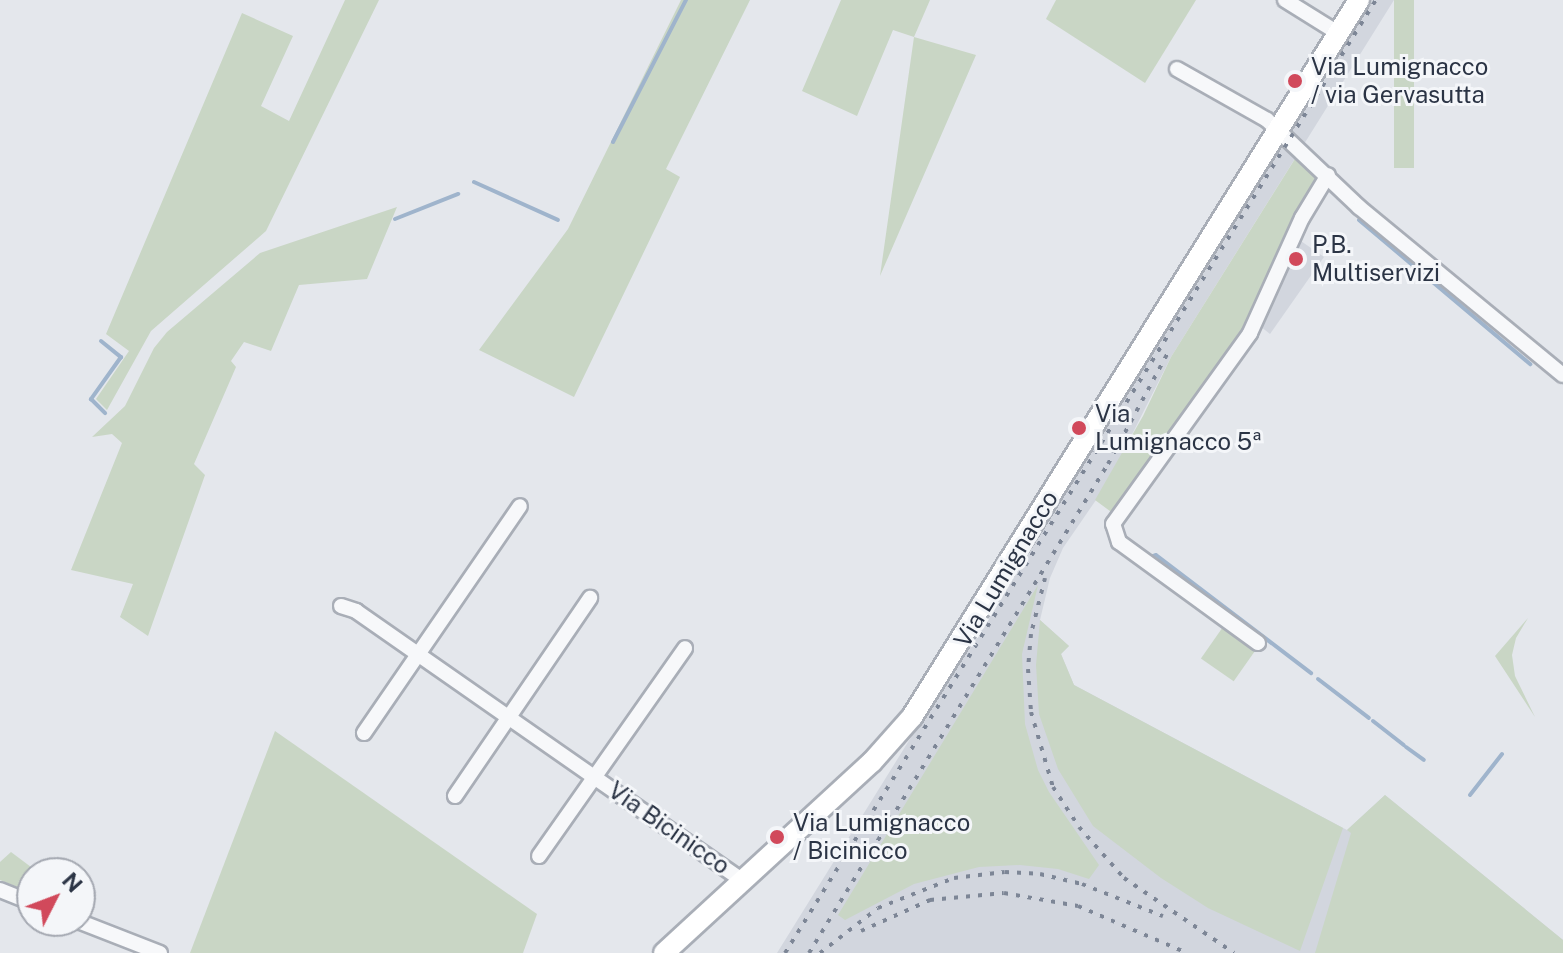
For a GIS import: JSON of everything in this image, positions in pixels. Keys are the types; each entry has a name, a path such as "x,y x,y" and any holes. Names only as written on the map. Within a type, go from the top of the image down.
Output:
{"main road":[{"name":"Via Lumignacco","path":"664,953 872,762 912,717 1359,0"}],"street":[{"path":"1285,0 1338,33"},
{"path":"1177,69 1278,130 1359,207 1563,375"},
{"path":"1258,643 1119,542 1113,524 1250,333 1302,218 1328,175"},
{"path":"364,733 520,506"},
{"path":"455,796 590,598"},
{"name":"Via Bicinicco","path":"341,606 356,611 743,881"},
{"name":"Via Bicinicco","path":"539,856 685,648"},
{"path":"96,928 160,953"}],"shaded area":[{"path":"1369,0 1394,0 1171,357 1107,484 1063,548 1050,578 1040,620 1069,646 1061,654 1074,685 1347,830 1385,795 1563,940 1563,953 777,953"},
{"path":"1298,239 1324,257 1270,334 1260,326"}],"green space":[{"path":"345,0 379,0 266,231 151,331 107,410 96,399 129,351 106,334 242,13 293,36 261,106 289,121"},
{"path":"681,0 750,0 666,169 680,177 574,397 479,350 568,229"},
{"path":"841,0 930,0 914,37 893,30 857,116 802,91"},
{"path":"1056,0 1196,0 1145,83 1046,19"},
{"path":"1394,0 1414,0 1414,168 1394,168"},
{"path":"914,37 976,55 880,276"},
{"path":"1298,154 1314,170 1316,182 1251,320 1114,514 1095,500 1143,416 1171,357"},
{"path":"397,207 367,279 299,285 271,351 244,342 231,361 236,367 194,464 205,475 148,636 120,617 133,584 71,570 122,443 112,434 92,437 125,406 154,348 167,332 260,253"},
{"path":"1038,585 1022,654 1025,724 1038,770 1049,792 1099,865 1089,879 1058,869 1020,865 979,867 914,884 845,920 838,915"},
{"path":"1528,618 1516,638 1512,655 1515,676 1535,717 1495,656"},
{"path":"1040,620 1069,646 1061,654 1074,685 1343,828 1300,951 1208,908 1161,878 1093,826 1058,769 1039,714 1036,665"},
{"path":"1225,624 1258,647 1234,681 1201,658"},
{"path":"275,731 537,914 523,953 190,953"},
{"path":"1385,795 1563,940 1563,953 1315,953 1351,833 1347,830"},
{"path":"11,852 18,857 16,886 0,880 0,862"}],"waterway":[{"path":"613,142 686,0"},
{"path":"474,182 558,220"},
{"path":"395,219 458,194"},
{"path":"1359,220 1530,364"},
{"path":"101,341 121,357 91,399 105,413"},
{"path":"1150,557 1156,555 1311,673"},
{"path":"1318,679 1369,718"},
{"path":"1373,721 1404,745"},
{"path":"1406,747 1424,760"},
{"path":"1470,795 1502,754"}],"railway":[{"path":"785,953 1376,0"},
{"path":"809,953 1108,464 1170,349"},
{"path":"1045,578 1031,634 1028,669 1031,712 1053,787 1079,827 1124,878 1234,953"},
{"path":"820,953 878,908 954,878 1005,872 1040,874 1082,884 1163,916"},
{"path":"861,931 930,900 1004,893 1078,906 1187,953"}],"place":[{"name":"Via Lumignacco / via Gervasutta","path":"1295,81"},
{"name":"P.B. Multiservizi","path":"1296,259"},
{"name":"Via Lumignacco 5ª","path":"1079,428"},
{"name":"Via Lumignacco / Bicinicco","path":"777,837"}]}
